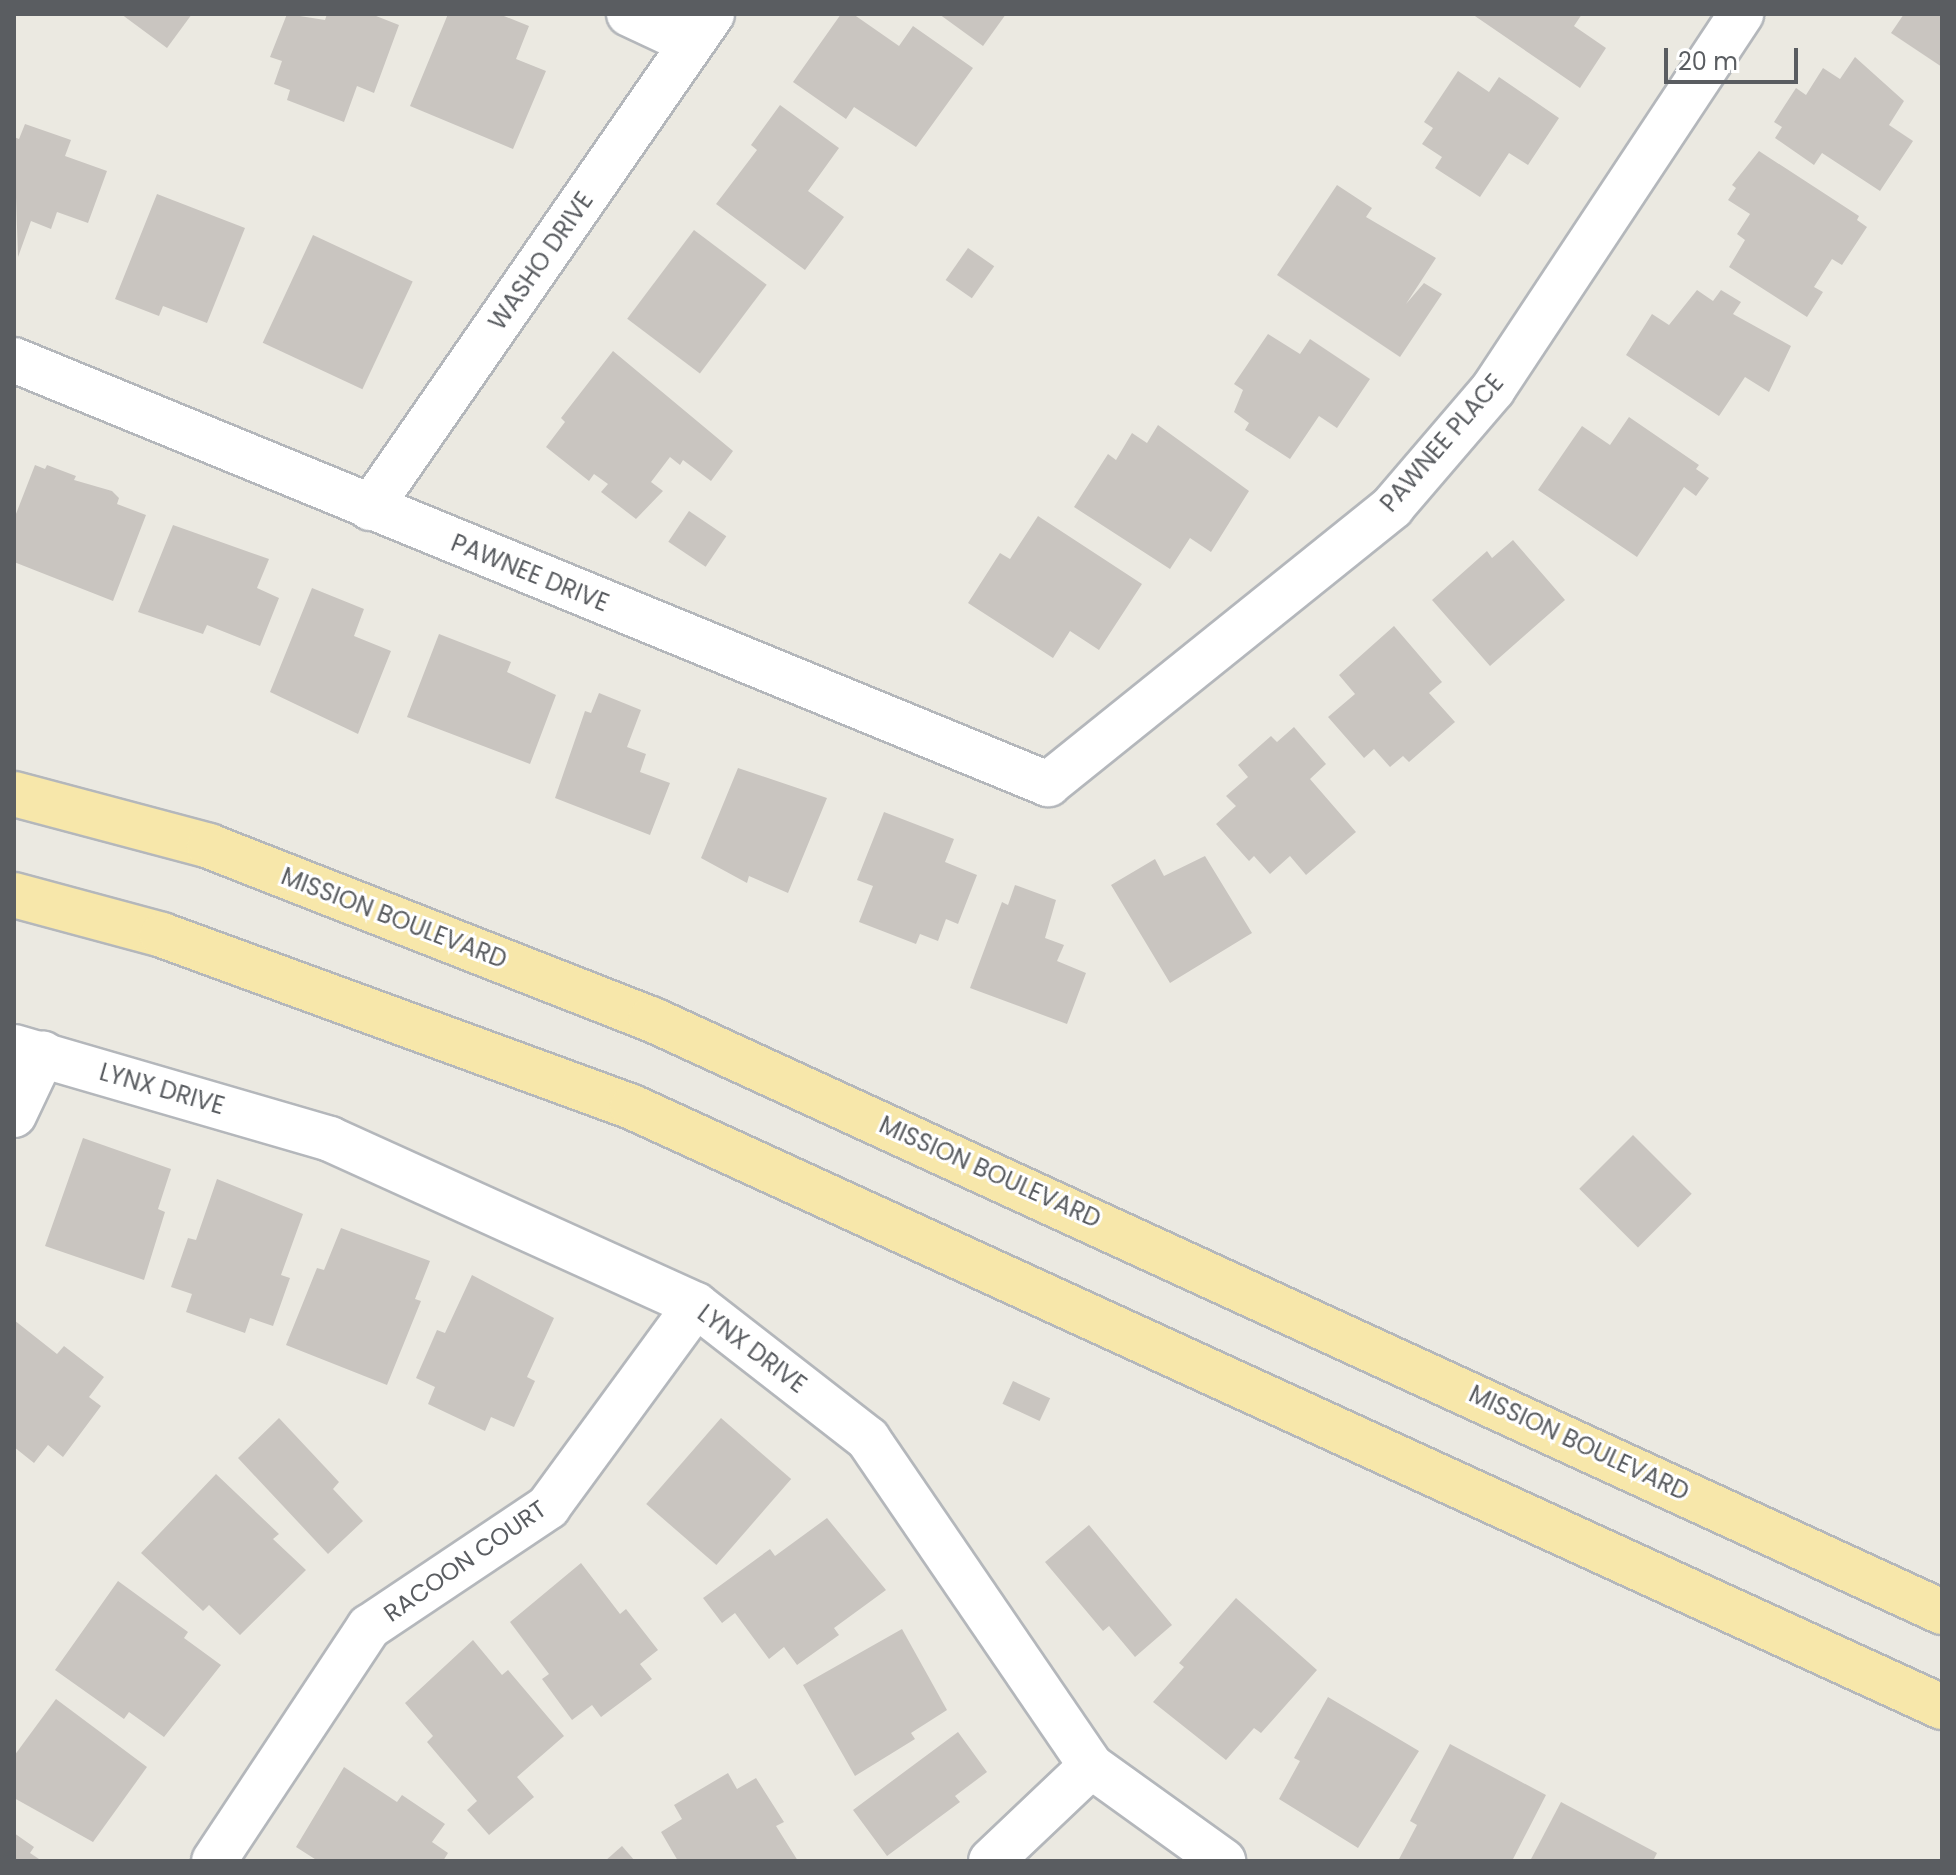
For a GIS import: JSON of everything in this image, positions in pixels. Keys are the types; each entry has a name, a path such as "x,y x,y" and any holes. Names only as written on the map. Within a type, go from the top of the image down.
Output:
{"main road":[{"name":"MISSION BOULEVARD","path":"14,794 209,846 651,1019 1942,1612"},
{"path":"14,895 162,935 632,1107 1942,1707"}],"street":[{"path":"629,14 702,28"},
{"name":"PAWNEE PLACE","path":"1048,784 1392,507 1493,389 1741,14"},
{"name":"WASHO DRIVE","path":"370,508 702,28"},
{"name":"PAWNEE DRIVE","path":"14,360 1048,784"},
{"path":"14,1115 28,1050"},
{"name":"LYNX DRIVE","path":"28,1050 330,1139 696,1305 868,1439 1091,1766 1223,1861"},
{"name":"RACOON COURT","path":"214,1861 369,1627 548,1507 696,1305"},
{"path":"991,1861 1091,1766"}],"building":[{"path":"121,14 192,14 167,48"},
{"path":"287,14 325,20 327,14 371,14 399,25 374,93 357,86 344,122 287,100 290,90 274,84 282,61 270,57"},
{"path":"448,14 499,14 529,26 516,59 546,71 513,149 410,106"},
{"path":"841,14 853,14 899,46 913,26 973,68 916,147 854,107 846,119 793,82"},
{"path":"939,14 1006,14 983,46"},
{"path":"1472,14 1582,14 1574,26 1606,48 1580,88"},
{"path":"1904,14 1942,14 1942,67 1891,33"},
{"path":"1855,57 1904,101 1889,125 1913,141 1880,191 1822,153 1814,165 1775,138 1782,127 1774,122 1796,88 1806,95 1823,68 1840,79"},
{"path":"1458,71 1489,92 1499,77 1559,118 1528,165 1509,153 1480,197 1435,168 1442,157 1422,144 1433,128 1424,122"},
{"path":"780,105 839,148 808,191 844,217 805,270 716,204 757,150 751,145"},
{"path":"25,124 71,140 65,156 107,171 88,223 57,212 51,229 31,221 18,257 14,137 19,139"},
{"path":"1759,151 1859,216 1857,220 1867,227 1842,265 1832,259 1814,287 1823,292 1807,317 1729,267 1745,240 1737,234 1750,214 1728,200 1736,188 1732,185"},
{"path":"1337,185 1372,208 1366,217 1436,258 1406,304 1424,283 1442,294 1400,357 1277,275"},
{"path":"157,194 245,228 207,323 163,306 159,316 115,299"},
{"path":"694,230 767,285 700,373 627,319"},
{"path":"313,235 413,281 362,389 263,343"},
{"path":"968,248 994,266 972,298 946,280"},
{"path":"1697,290 1713,301 1721,290 1741,302 1733,314 1791,346 1769,392 1745,377 1719,416 1626,355 1652,314 1669,325"},
{"path":"1268,334 1300,354 1310,339 1370,379 1337,428 1319,416 1290,459 1245,430 1249,423 1234,412 1243,390 1234,384"},
{"path":"613,351 733,451 711,481 683,460 680,465 670,457 651,482 663,491 636,519 601,492 608,484 594,474 589,481 546,447 565,422 561,418"},
{"path":"1629,417 1699,465 1696,469 1709,478 1696,496 1684,487 1637,557 1538,490 1582,426 1610,445"},
{"path":"1158,425 1249,491 1211,552 1190,538 1170,569 1074,507 1108,454 1116,460 1132,433 1147,443"},
{"path":"35,465 45,469 47,465 76,476 74,480 112,491 119,498 117,504 146,515 113,601 14,562 14,519"},
{"path":"689,511 726,536 706,567 668,542"},
{"path":"1038,516 1142,584 1099,650 1070,631 1053,658 968,603 1000,553 1010,559"},
{"path":"173,525 269,559 257,588 279,598 260,646 207,625 203,634 138,612"},
{"path":"1513,540 1565,600 1490,666 1432,600 1487,551 1492,558"},
{"path":"312,588 364,609 354,636 391,651 358,734 270,692"},
{"path":"1394,626 1442,682 1429,693 1455,722 1409,762 1403,756 1390,767 1374,749 1364,758 1328,717 1355,694 1339,675"},
{"path":"439,634 511,662 507,672 556,695 530,764 407,717"},
{"path":"599,693 641,710 627,747 646,754 640,772 670,783 650,835 555,798 585,711 591,713"},
{"path":"1294,727 1326,764 1310,779 1356,832 1306,875 1290,856 1270,874 1254,856 1249,861 1216,824 1236,806 1226,796 1248,777 1238,765 1271,736 1277,742"},
{"path":"738,768 827,798 788,893 749,876 747,883 701,858"},
{"path":"884,812 954,839 945,862 977,875 958,924 946,919 938,941 920,934 916,944 859,922 873,886 857,880"},
{"path":"1205,856 1252,933 1170,983 1111,885 1155,859 1164,876"},
{"path":"1015,885 1056,900 1045,938 1064,945 1057,961 1086,973 1067,1024 970,988 1002,902 1008,905"},
{"path":"1633,1135 1692,1194 1638,1247 1579,1189"},
{"path":"83,1138 171,1169 158,1209 165,1212 144,1280 45,1246"},
{"path":"217,1179 303,1214 281,1275 290,1278 273,1326 250,1318 245,1333 186,1312 192,1294 171,1287 188,1238 196,1240"},
{"path":"341,1228 430,1261 415,1299 421,1301 387,1385 286,1345 317,1268 324,1270"},
{"path":"472,1275 554,1318 527,1377 535,1381 514,1427 491,1417 485,1431 428,1404 435,1387 416,1378 437,1330 445,1333"},
{"path":"14,1320 57,1354 64,1346 104,1377 89,1397 101,1406 63,1457 48,1445 34,1463 14,1447"},
{"path":"1013,1381 1050,1398 1040,1421 1002,1404"},
{"path":"279,1418 339,1482 333,1489 363,1521 328,1554 238,1458"},
{"path":"721,1418 791,1479 716,1565 646,1504"},
{"path":"216,1474 279,1534 273,1539 306,1570 240,1635 209,1605 203,1611 141,1553"},
{"path":"827,1518 886,1590 834,1628 839,1635 797,1665 784,1647 769,1659 735,1613 722,1623 703,1598 770,1549 775,1556"},
{"path":"1089,1525 1172,1625 1135,1657 1109,1626 1103,1631 1045,1562"},
{"path":"581,1563 620,1614 626,1609 658,1650 640,1664 652,1679 601,1717 592,1705 572,1720 542,1679 549,1674 510,1622"},
{"path":"118,1581 188,1632 184,1638 221,1665 164,1737 129,1712 124,1719 55,1670"},
{"path":"1236,1598 1317,1670 1261,1733 1254,1728 1226,1760 1153,1702 1184,1667 1179,1663"},
{"path":"902,1629 947,1710 911,1733 915,1739 855,1776 803,1685"},
{"path":"473,1640 502,1675 508,1670 564,1736 517,1777 534,1797 489,1835 467,1810 477,1801 427,1742 433,1736 405,1703"},
{"path":"1328,1697 1419,1751 1358,1848 1279,1799 1300,1761 1294,1758"},
{"path":"56,1699 147,1767 93,1842 14,1798 14,1756"},
{"path":"958,1732 987,1772 955,1796 960,1802 887,1856 853,1810"},
{"path":"1450,1744 1546,1795 1512,1861 1398,1861 1417,1825 1410,1821"},
{"path":"344,1767 397,1802 402,1795 445,1824 432,1842 448,1853 443,1861 318,1861 296,1847"},
{"path":"728,1773 737,1789 756,1778 784,1822 776,1826 798,1861 678,1861 661,1832 682,1819 674,1805"},
{"path":"1561,1802 1657,1853 1653,1861 1530,1861"},
{"path":"14,1833 34,1847 30,1853 42,1861 14,1861"},
{"path":"622,1846 635,1861 605,1861"}]}
